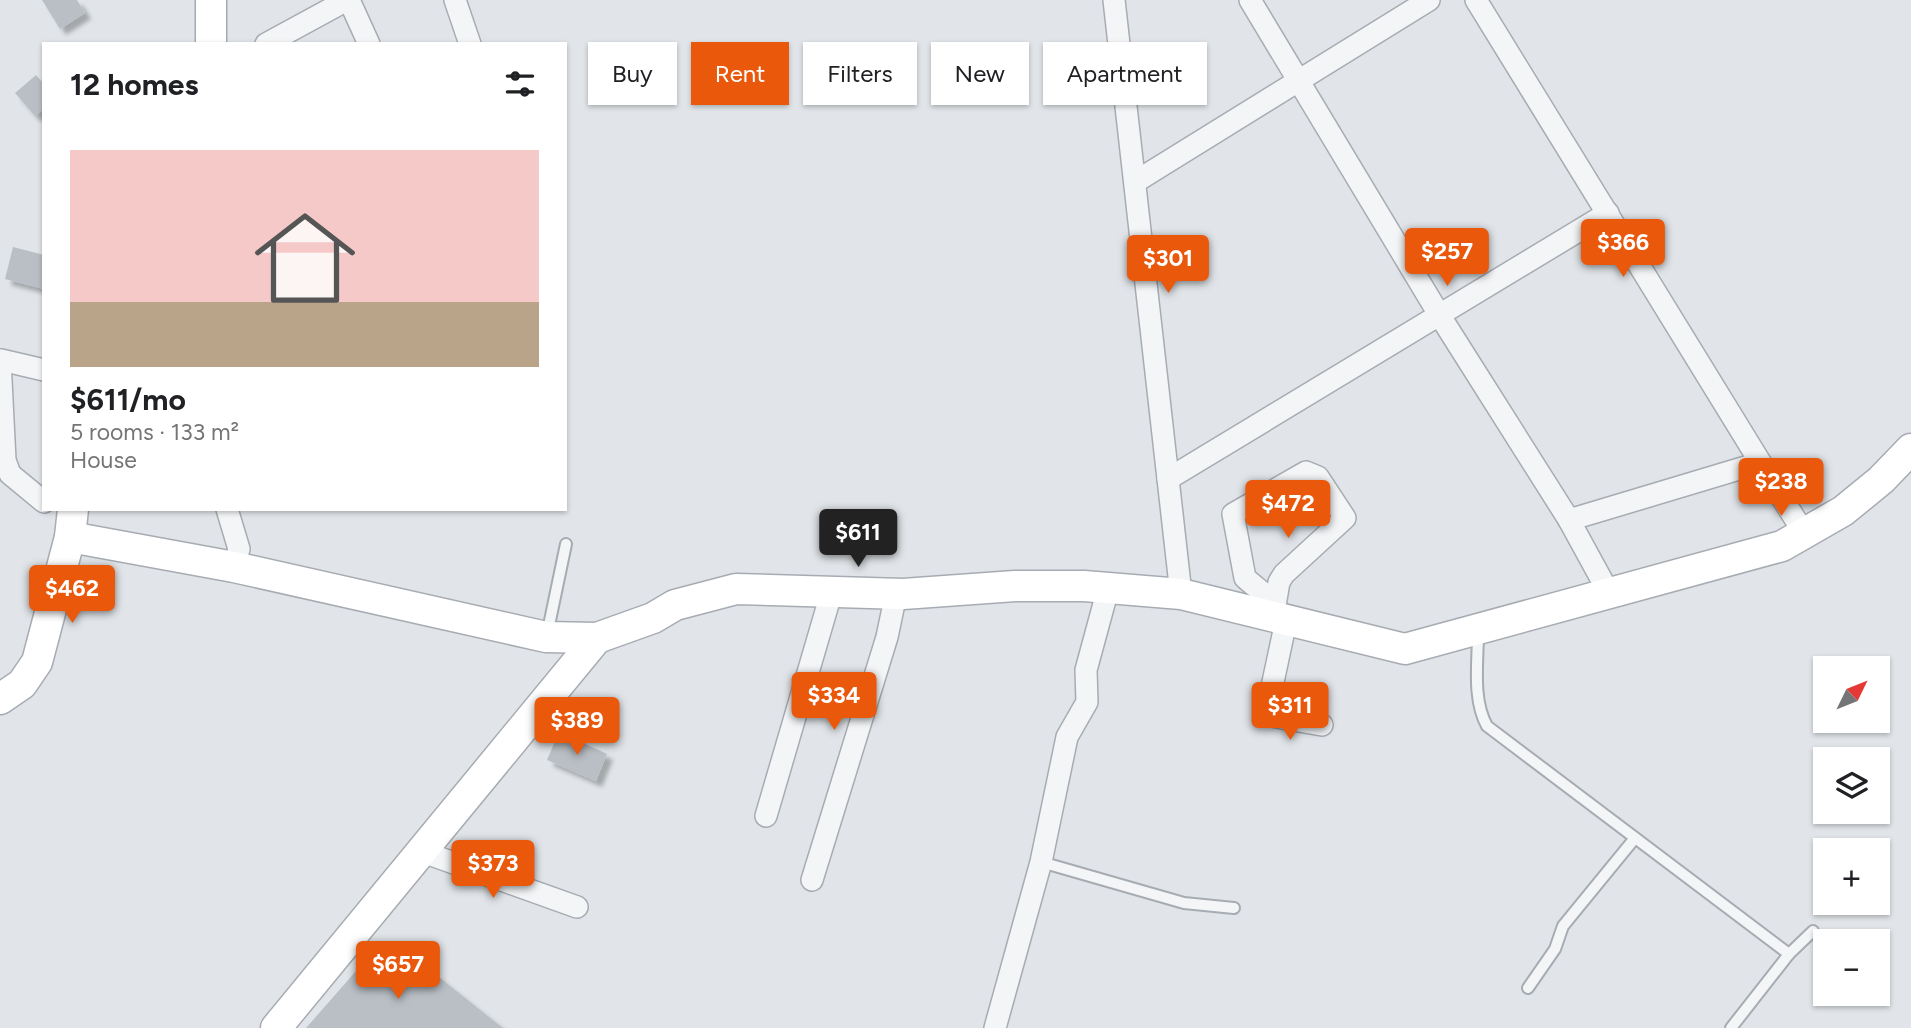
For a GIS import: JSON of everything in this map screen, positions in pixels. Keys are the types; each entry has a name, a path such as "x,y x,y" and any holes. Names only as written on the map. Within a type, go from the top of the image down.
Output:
{"street":[{"path":"211,0 211,42"},
{"path":"271,42 348,0 368,42"},
{"path":"455,0 469,42"},
{"path":"1114,0 1181,594"},
{"path":"1250,0 1440,316 1569,520 1610,595"},
{"path":"1135,182 1299,83 1429,0"},
{"path":"1476,0 1805,536"},
{"path":"1168,479 1608,213"},
{"path":"42,370 0,360 5,460 10,474 42,500"},
{"path":"0,699 22,684 37,662 68,519 234,567 546,637 597,638 653,618 675,605 736,589 897,594 1015,586 1181,594 1278,614 1405,649 1782,546 1805,536 1843,511 1881,480 1911,449"},
{"path":"1569,520 1759,463"},
{"path":"1278,614 1245,578 1233,514 1306,472 1318,477 1345,518 1284,574 1279,582 1278,614 1266,715 1322,725"},
{"path":"228,511 239,549 234,567"},
{"path":"995,1028 1041,862 1067,737 1087,702 1086,670 1108,589"},
{"path":"766,816 831,594"},
{"path":"812,880 887,637 897,594"},
{"path":"276,1028 597,638"},
{"path":"423,852 577,907"}],"lane":[{"path":"546,637 552,620 566,544"},
{"path":"1478,629 1478,698 1487,726 1789,954"},
{"path":"1528,988 1555,949 1563,926 1635,838"},
{"path":"1041,862 1184,903 1234,908"},
{"path":"1731,1028 1789,954 1813,931"}],"building":[{"path":"42,0 77,0 85,13 60,29"},
{"path":"36,75 42,82 42,110 35,116 15,93"},
{"path":"13,247 42,254 42,288 5,279"},
{"path":"559,732 607,754 596,781 547,760"},
{"path":"378,946 424,987 435,974 503,1028 306,1028"}]}
